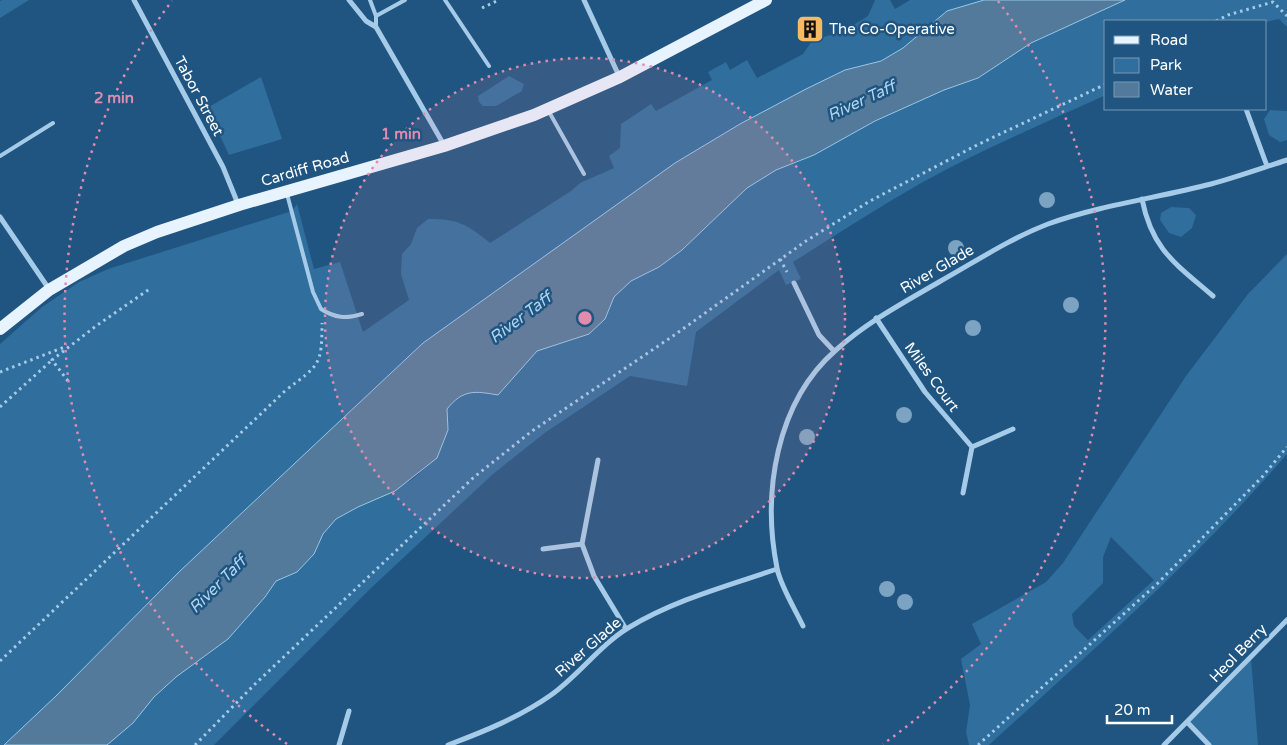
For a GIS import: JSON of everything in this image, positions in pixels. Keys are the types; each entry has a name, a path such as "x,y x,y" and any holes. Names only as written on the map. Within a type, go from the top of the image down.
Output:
{"main road":[{"name":"Cardiff Road","path":"0,329 49,290 124,246 157,232 238,205 444,146 548,110 620,77 766,0"}],"street":[{"name":"Tabor Street","path":"134,0 223,166 238,205"},
{"path":"349,0 366,21 376,27 444,146"},
{"path":"584,0 620,77"},
{"path":"1246,110 1268,166"},
{"name":"River Glade","path":"803,626 777,569 772,492 774,463 781,437 811,378 834,350 876,318 1014,238 1049,224 1097,209 1211,184 1287,160"},
{"path":"1142,199 1147,223 1162,251 1213,296"},
{"path":"0,218 49,290"},
{"path":"794,284 819,335 834,350"},
{"name":"Miles Court","path":"876,318 925,392 972,447"},
{"path":"963,492 972,447 1014,429"},
{"path":"598,460 582,544 594,576 626,629"},
{"path":"543,549 582,544"},
{"name":"River Glade","path":"448,745 501,723 551,695 626,629 676,603 777,569"},
{"name":"Heol Berry","path":"1164,745 1188,723 1287,620"},
{"path":"339,745 349,711"},
{"path":"1188,723 1209,745"}],"lane":[{"path":"370,0 376,16 376,27"},
{"path":"376,16 405,0"},
{"path":"445,0 489,66"},
{"path":"548,110 584,174"},
{"path":"0,156 53,124"},
{"path":"287,191 313,292 321,310 338,318 351,318 362,314"}],"path":[{"path":"482,8 498,0"},
{"path":"1218,20 1273,2 1287,16"},
{"path":"195,745 254,685 474,478 532,431 674,336 806,241 870,202 962,153 1104,85"},
{"path":"0,408 70,345 151,288"},
{"path":"0,661 286,390 317,366 321,357 321,310"},
{"path":"0,372 70,345"},
{"path":"52,360 68,381"},
{"path":"978,745 1158,583 1262,477 1287,447"}],"green space":[{"path":"29,0 0,18 0,1"},
{"path":"875,0 890,0 895,9 910,0 984,0 970,5 923,32 903,48 881,61 845,70 740,124 675,163 423,343 180,571 56,696 4,745 0,745 0,344 42,307 79,282 108,269 292,211 297,204 314,269 340,262 363,332 409,300 401,274 402,254 411,244 417,228 428,219 447,220 462,224 475,231 490,243 571,191 580,183 614,168 609,156 620,148 621,124 651,104 656,111 712,80 708,72 726,62 730,70 747,60 757,78 803,54 812,41 845,30 868,16"},
{"path":"1125,0 1287,0 1287,27 1279,19 1267,22 1267,20 1104,20 1104,96 968,159 890,201 793,262 801,279 786,285 779,270 696,332 687,386 630,376 546,432 493,474 369,590 214,745 107,745 133,722 154,697 176,677 228,639 265,597 276,581 297,572 314,554 323,534 336,519 413,479 436,458 448,430 447,409 458,398 476,392 498,395 537,351 563,342 605,319 614,297 631,281 659,267 682,250 747,188 776,170 814,155 875,121 944,90 978,78 1031,43"},
{"path":"509,76 524,84 522,91 496,106 483,106 479,102 478,96"},
{"path":"261,77 282,139 229,155 207,108"},
{"path":"1270,110 1287,111 1287,140 1280,142 1269,135 1264,119"},
{"path":"1171,207 1189,208 1196,215 1192,228 1181,237 1169,233 1160,220 1161,213"},
{"path":"1287,254 1287,454 1217,531 1180,568 1066,675 989,745 969,745 966,732 970,705 961,659 981,644 972,624 1046,582 1063,563 1186,376 1248,294","holes":["1111,537 1154,580 1088,640 1074,626 1072,614 1103,583 1103,557"]},
{"path":"1251,658 1258,745 1209,745 1188,723"}],"water":[{"name":"River Taff","path":"984,0 1125,0 1031,43 978,78 944,90 875,121 814,155 776,170 747,188 682,250 659,267 631,281 614,297 605,319 589,334 537,351 498,395 476,392 458,398 447,409 448,430 437,458 395,491 336,519 323,534 314,554 297,572 276,581 265,597 228,639 176,677 154,697 133,723 107,745 4,745 56,696 180,571 423,343 675,163 740,124 806,89 845,70 881,61 903,48 947,11"}],"place":[{"name":"The Co-Operative","path":"810,29"}]}
